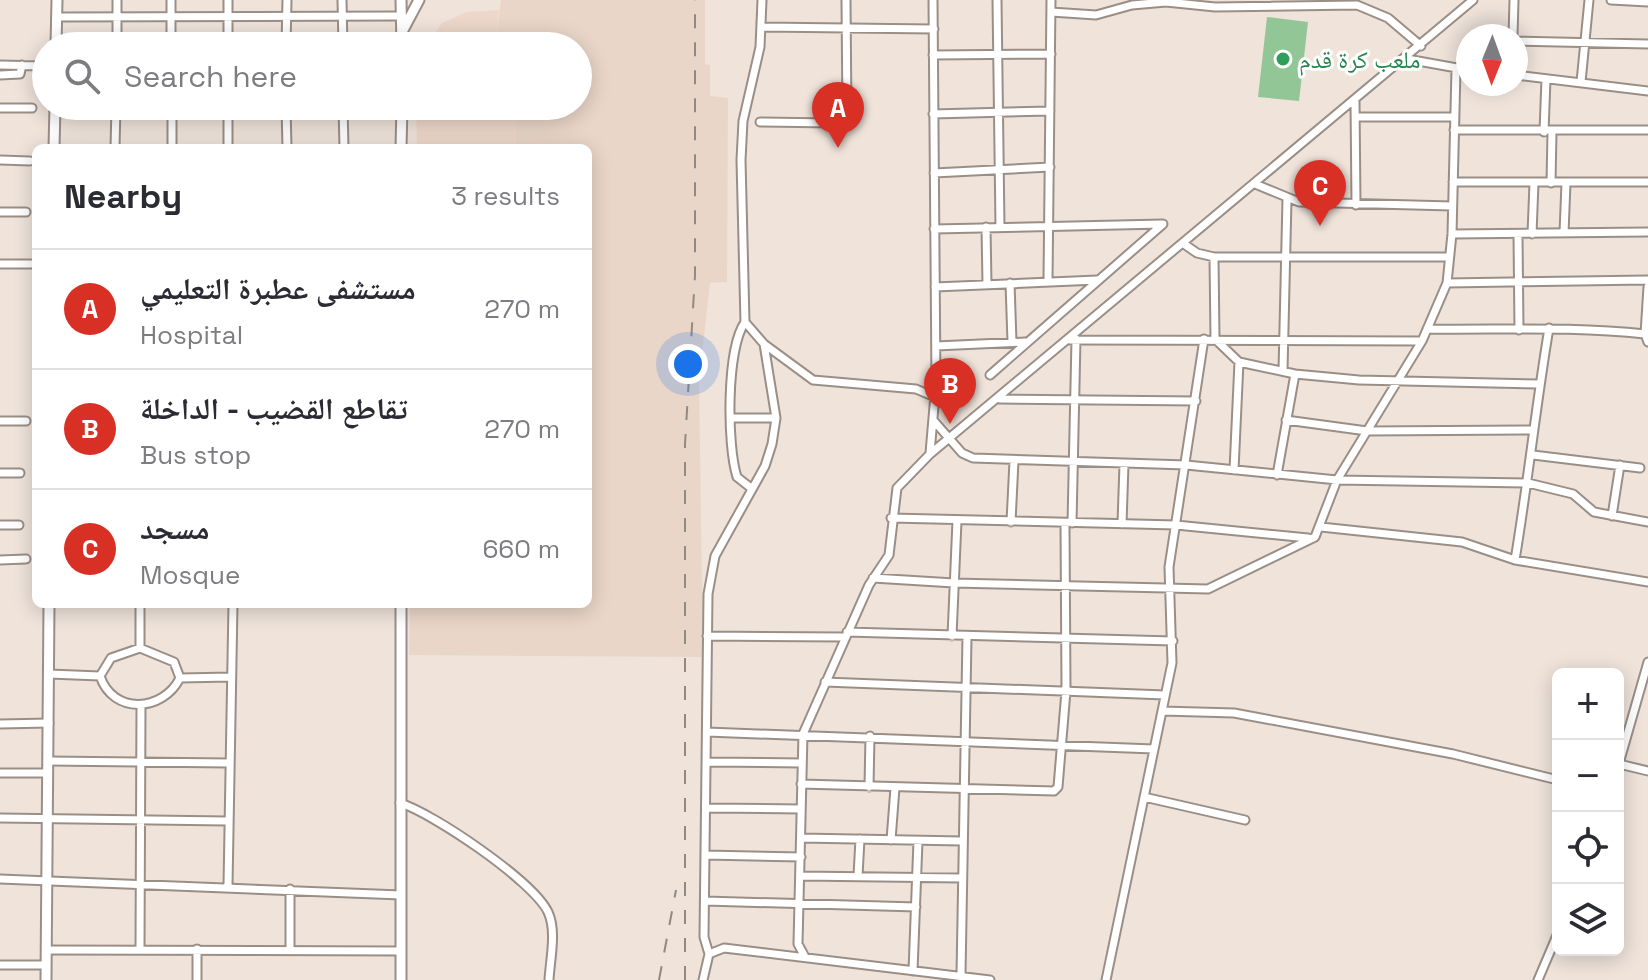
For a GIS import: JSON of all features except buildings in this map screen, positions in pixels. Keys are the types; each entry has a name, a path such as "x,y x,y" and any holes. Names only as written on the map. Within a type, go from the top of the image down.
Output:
{"main road":[{"path":"56,32 57,0"},
{"path":"401,0 402,32"},
{"path":"403,32 419,0"},
{"path":"54,144 55,120"},
{"path":"401,144 402,120"},
{"path":"46,980 49,608"},
{"path":"401,608 401,980"}],"street":[{"path":"117,0 117,32"},
{"path":"171,0 171,32"},
{"path":"228,0 228,32"},
{"path":"286,32 287,0"},
{"path":"342,0 342,32"},
{"path":"751,488 740,482 735,469 734,346 745,322 741,246 743,121 756,69 762,0"},
{"path":"760,122 833,123 847,117 846,0"},
{"path":"930,454 936,383 933,0"},
{"path":"997,0 1000,227"},
{"path":"1048,281 1051,0"},
{"path":"805,957 798,944 803,734 873,578 889,555 891,518 897,488 930,454 1072,340 1473,0"},
{"path":"1514,0 1514,24"},
{"path":"1581,82 1589,0"},
{"path":"1611,0 1648,2"},
{"path":"1051,12 1096,15 1132,5 1192,2 1215,7 1316,2 1357,5 1373,9 1421,46"},
{"path":"56,17 401,16"},
{"path":"761,27 934,29"},
{"path":"1528,39 1585,44 1648,44"},
{"path":"933,55 1051,54"},
{"path":"873,578 954,583 1170,588 1218,586 1310,538 1321,527 1337,480 1422,341 1447,283 1452,234 1456,69 1407,59"},
{"path":"0,65 32,65"},
{"path":"0,75 20,74 22,65"},
{"path":"1528,77 1648,91"},
{"path":"1546,79 1551,183"},
{"path":"1355,101 1356,205"},
{"path":"0,108 32,108"},
{"path":"933,114 1050,111"},
{"path":"1356,117 1454,117"},
{"path":"115,144 116,120"},
{"path":"172,120 172,144"},
{"path":"228,120 228,144"},
{"path":"286,120 287,144"},
{"path":"343,120 344,144"},
{"path":"1454,130 1648,130"},
{"path":"0,160 30,161"},
{"path":"934,173 1050,167"},
{"path":"1453,182 1648,182"},
{"path":"1532,234 1534,183"},
{"path":"1564,233 1566,183"},
{"path":"1255,184 1287,199 1356,205 1452,206"},
{"path":"1283,371 1287,199"},
{"path":"0,212 26,212"},
{"path":"934,229 1163,224 990,375"},
{"path":"986,227 987,284"},
{"path":"1452,234 1648,232"},
{"path":"1518,234 1519,330"},
{"path":"1184,244 1197,253 1214,257 1449,257"},
{"path":"1214,257 1215,339 1239,362 1295,374 1539,384"},
{"path":"0,264 31,264"},
{"path":"935,287 1098,280"},
{"path":"1447,283 1648,280"},
{"path":"1010,283 1012,342"},
{"path":"1427,329 1549,328 1646,338 1648,287"},
{"path":"745,322 764,344 813,380 824,384 916,389 935,397"},
{"path":"1515,560 1533,455 1533,430 1549,328"},
{"path":"1106,980 1165,695 1173,641 1170,588 1176,525 1204,339"},
{"path":"1072,340 1422,341"},
{"path":"801,784 963,791 1054,791 1058,787 1066,691 1063,584 1072,462 1072,340"},
{"path":"936,346 1025,342"},
{"path":"703,980 709,954 704,937 708,594 715,556 772,444 776,418 764,344"},
{"path":"1234,470 1239,362"},
{"path":"1277,475 1295,374"},
{"path":"916,389 936,383"},
{"path":"1000,399 1196,401"},
{"path":"733,418 776,418"},
{"path":"1286,420 1367,431 1533,430"},
{"path":"0,421 26,421"},
{"path":"934,421 966,457 1186,465 1337,480 1528,483 1573,494 1594,512 1648,522"},
{"path":"1533,455 1640,468"},
{"path":"1011,522 1014,461"},
{"path":"1122,524 1124,464"},
{"path":"1612,516 1620,465"},
{"path":"0,473 20,473"},
{"path":"891,518 1176,525 1310,538"},
{"path":"952,636 957,521"},
{"path":"0,525 19,525"},
{"path":"1321,527 1462,542 1515,560 1648,582"},
{"path":"0,560 26,559"},
{"path":"140,608 140,648"},
{"path":"228,886 233,608"},
{"path":"707,636 952,636 1173,641"},
{"path":"961,975 967,637"},
{"path":"100,676 111,658 140,648 174,662 180,678"},
{"path":"1624,745 1648,662"},
{"path":"49,674 100,676"},
{"path":"100,676 104,687 114,697 141,706 169,696 180,678"},
{"path":"180,678 231,677"},
{"path":"825,682 1165,695"},
{"path":"140,949 141,706"},
{"path":"1162,711 1234,713 1453,754 1552,779"},
{"path":"0,724 49,723"},
{"path":"707,732 1154,749"},
{"path":"869,787 870,736"},
{"path":"48,761 229,763"},
{"path":"707,762 802,763"},
{"path":"1624,767 1648,771"},
{"path":"0,773 48,773"},
{"path":"891,840 895,788"},
{"path":"1144,797 1245,820"},
{"path":"400,803 421,810 441,824 520,881 541,903 549,913 552,934 549,980"},
{"path":"706,808 801,809"},
{"path":"0,818 227,821"},
{"path":"801,838 962,841"},
{"path":"858,876 860,839"},
{"path":"913,971 918,841"},
{"path":"705,855 801,857"},
{"path":"800,876 961,878"},
{"path":"0,879 401,895"},
{"path":"290,889 290,949"},
{"path":"705,901 916,907"},
{"path":"788,956 798,944"},
{"path":"1538,980 1552,947"},
{"path":"709,954 724,948 990,980"},
{"path":"197,949 197,980"},
{"path":"46,950 400,951"},
{"path":"0,965 46,965"}],"shaded area":[{"path":"501,0 705,0 705,64 710,65 710,96 728,98 727,282 710,283 699,380 703,657 409,655 410,608 592,608 592,144 516,144 515,120 592,120 592,32 497,32"},
{"path":"499,10 497,32 436,32 442,23 467,12"},
{"path":"416,120 515,120 516,144 417,144"}],"green space":[{"name":"ملعب كرة قدم","path":"1267,17 1308,22 1299,101 1258,97"}],"railway":[{"path":"685,980 685,444 695,275 695,0"},
{"path":"659,980 676,890"}],"place":[{"name":"ملعب كرة قدم","path":"1283,59"},
{"name":"مستشفى عطبرة التعليمي","path":"838,148"},
{"name":"مسجد","path":"1320,226"},
{"name":"تقاطع القضيب - الداخلة","path":"950,424"}]}
